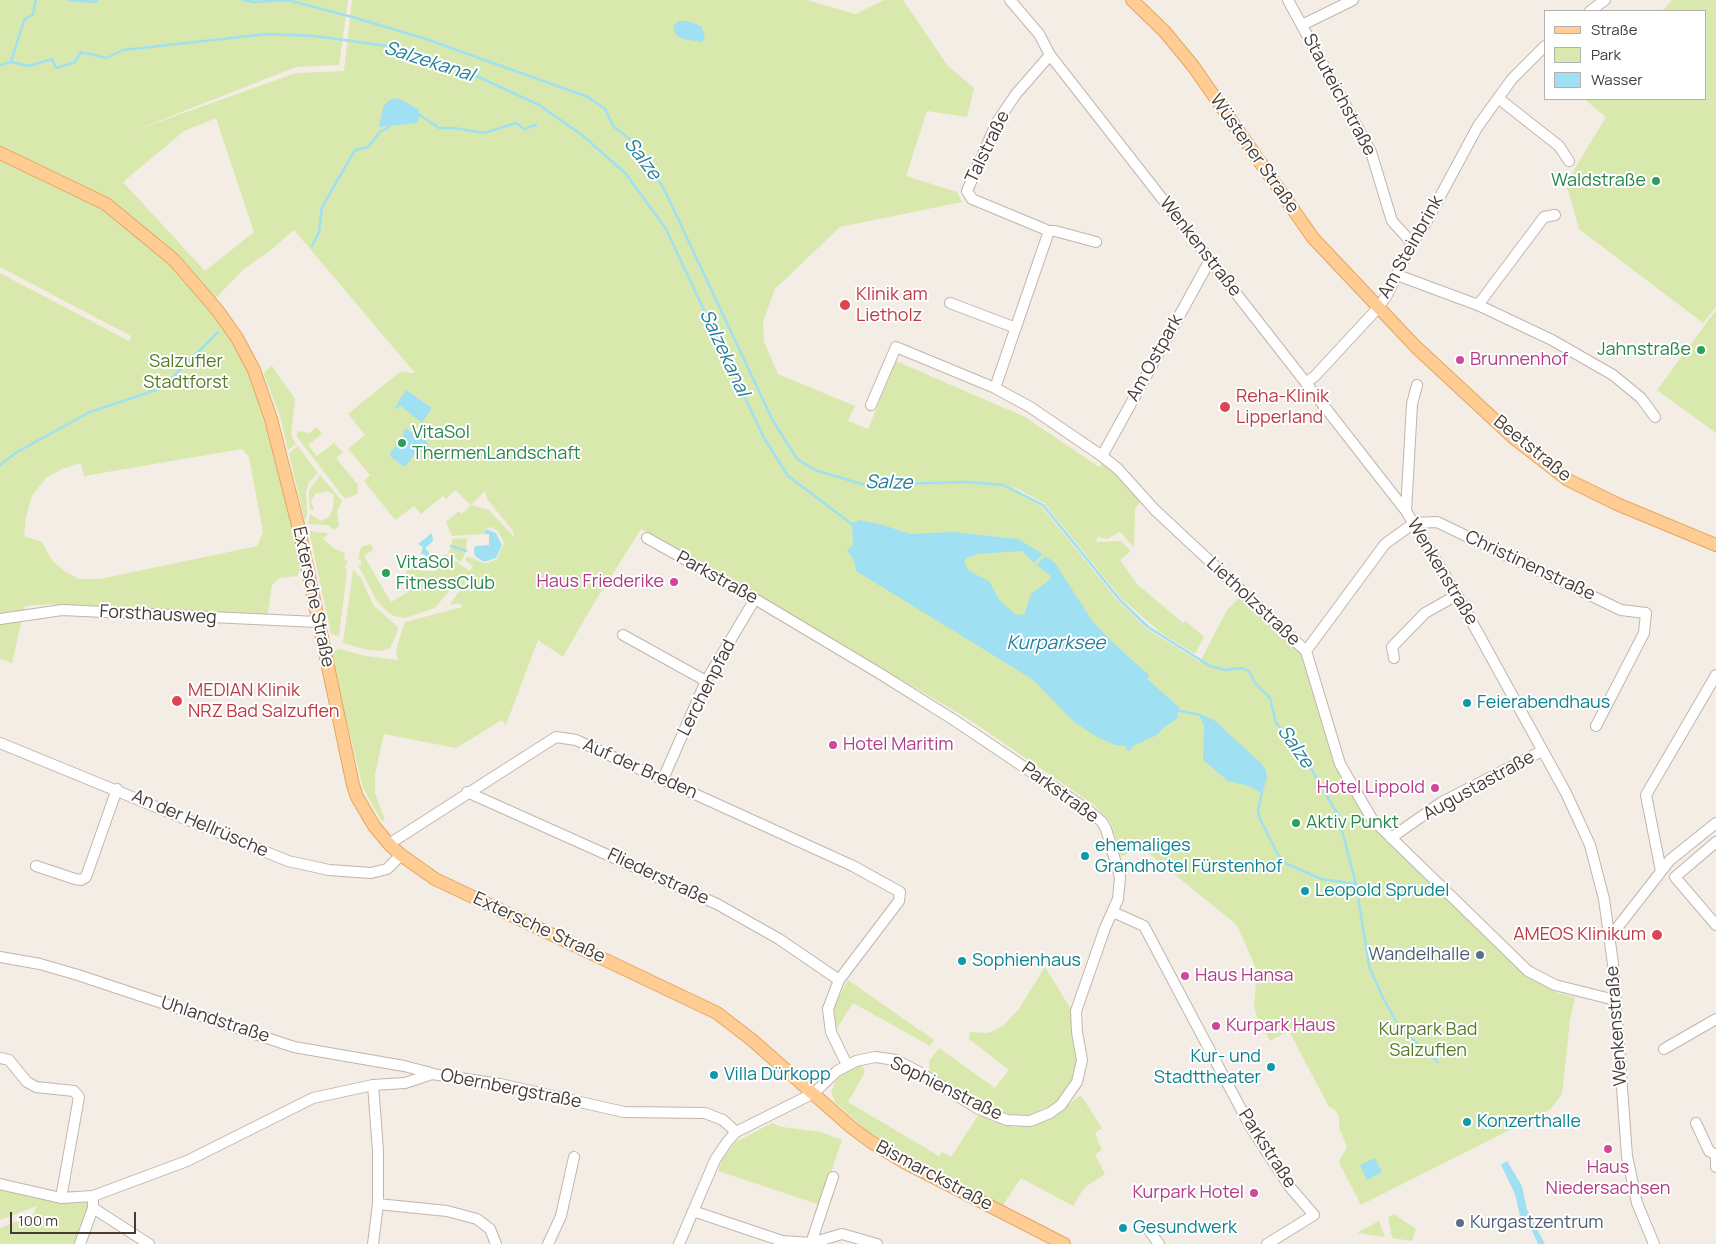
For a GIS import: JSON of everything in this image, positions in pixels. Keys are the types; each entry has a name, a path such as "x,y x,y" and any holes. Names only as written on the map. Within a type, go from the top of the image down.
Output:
{"main road":[{"name":"Wüstener Straße","path":"1132,0 1165,32 1193,66 1313,238 1377,309"},
{"name":"Extersche Straße","path":"0,153 106,204 174,260 218,311 237,338 254,370 271,420 299,530 317,622 357,797 374,826 389,844 435,879 717,1013 814,1093"},
{"name":"Beetstraße","path":"1377,309 1515,439 1556,472 1616,504 1716,545"},
{"name":"Bismarckstraße","path":"814,1093 851,1127 904,1162 1064,1244"}],"street":[{"name":"Wenkenstraße","path":"1010,0 1039,34 1050,55 1406,511 1457,594 1566,793 1590,845 1610,937 1627,1156 1637,1203 1654,1244"},
{"name":"Stauteichstraße","path":"1288,0 1371,152 1392,221 1412,243"},
{"path":"1302,25 1353,0"},
{"path":"1591,10 1605,0"},
{"name":"Am Steinbrink","path":"1307,382 1316,376 1377,309 1478,126 1525,64 1544,47"},
{"name":"Talstraße","path":"1050,55 1016,94 997,122 968,190 972,199 1049,231 1056,231 1096,242"},
{"path":"1498,98 1559,146 1569,161"},
{"path":"1478,305 1544,217 1555,215"},
{"path":"995,388 1049,231"},
{"name":"Am Ostpark","path":"1102,456 1210,260"},
{"path":"1396,275 1478,305 1552,340 1613,375 1641,398 1655,417"},
{"path":"950,303 1016,328"},
{"name":"Lietholzstraße","path":"871,405 896,347 995,388 1030,407 1102,456 1118,469 1155,510 1306,651 1340,764 1372,819 1528,972 1555,985 1615,1000"},
{"path":"1406,511 1412,404 1417,385"},
{"name":"Christinenstraße","path":"1414,523 1437,522 1620,610 1646,613 1647,622 1644,633 1596,726"},
{"path":"1306,651 1385,544 1414,523"},
{"name":"Parkstraße","path":"647,538 755,599 954,720 1098,818 1109,837 1120,878 1120,888 1113,912 1144,926 1250,1126 1289,1186 1314,1215 1267,1244"},
{"path":"1394,658 1392,648 1425,613 1457,594"},
{"name":"Lerchenpfad","path":"663,779 706,681 755,599"},
{"name":"Forsthausweg","path":"0,619 62,610 317,622"},
{"path":"623,636 706,681"},
{"path":"1661,871 1646,795 1716,675"},
{"name":"Auf der Breden","path":"389,844 467,792 556,737 576,740 853,866 900,892 898,901 839,980"},
{"name":"An der Hellrüsche","path":"0,743 288,862 329,870 371,873 387,869 401,855"},
{"name":"Augustastraße","path":"1392,838 1442,802 1542,751"},
{"path":"36,866 75,880 82,880 86,877 117,790"},
{"name":"Fliederstraße","path":"467,792 717,904 779,939 839,980"},
{"path":"1610,937 1670,860 1716,823"},
{"path":"1716,842 1675,877 1716,924"},
{"name":"Sophienstraße","path":"736,1132 814,1093 847,1065 875,1057 896,1060 977,1108 1007,1120 1030,1121 1050,1113 1061,1105 1077,1082 1082,1060 1077,1032 1076,1011 1113,912"},
{"name":"Uhlandstraße","path":"0,958 40,964 78,975 294,1047 404,1066 432,1074"},
{"path":"839,980 828,1009 829,1021 833,1038 847,1065"},
{"path":"1664,1049 1716,1019"},
{"path":"0,1058 9,1060 27,1082 36,1087 74,1091 79,1097 61,1198"},
{"name":"Obernbergstraße","path":"94,1196 187,1161 314,1098 373,1086 405,1083 432,1074 500,1084 624,1112 705,1113 723,1120 736,1132"},
{"path":"373,1086 378,1151 378,1204 373,1244"},
{"path":"1696,1123 1708,1151 1716,1155 1716,1167"},
{"path":"679,1244 715,1160 736,1132"},
{"path":"548,1244 561,1216 574,1157"},
{"path":"811,1243 833,1178"},
{"path":"0,1184 61,1198 94,1196 93,1208 80,1244"},
{"path":"378,1204 447,1211 477,1219 490,1229 496,1244"},
{"path":"93,1208 149,1244"},
{"path":"693,1210 782,1242 811,1243 842,1234 877,1244"},
{"path":"1148,1229 1159,1244"}],"green space":[{"path":"0,0 348,0 339,65 296,67 136,130 296,73 344,71 352,0 807,0 855,14 884,0 903,0 948,66 974,88 967,117 927,111 906,176 957,192 962,202 840,227 775,289 763,321 764,342 778,374 855,406 848,421 868,429 896,361 1025,417 1099,467 1103,462 1125,479 1142,499 1135,509 1134,547 1120,532 1107,539 1098,537 1096,542 1121,541 1131,551 1120,560 1137,584 1183,623 1186,621 1204,637 1195,654 1160,632 1121,598 1044,503 1010,485 1041,506 1118,601 1147,629 1200,662 1227,610 1242,595 1300,649 1338,766 1370,822 1528,975 1558,993 1575,997 1570,1020 1562,1094 1551,1109 1361,1205 1339,1162 1347,1146 1339,1128 1339,1117 1335,1110 1329,1107 1289,1031 1270,1041 1257,1017 1254,1007 1257,971 1237,925 1141,847 1121,857 1111,823 1094,805 970,720 758,595 641,529 591,608 563,657 538,640 506,725 502,720 456,748 384,734 375,774 375,793 385,820 382,822 363,788 330,653 339,649 366,656 398,660 396,650 405,622 462,607 461,604 450,604 461,589 455,584 435,608 405,618 393,616 378,603 358,565 361,564 361,560 358,559 361,547 371,544 373,550 364,556 391,602 408,592 400,579 409,567 422,571 435,571 433,563 446,554 470,571 473,566 465,560 467,556 483,563 488,563 497,559 504,543 498,531 491,527 485,529 484,534 452,536 446,522 459,511 462,514 471,505 455,490 446,499 443,496 421,514 414,506 395,520 364,481 370,475 348,449 365,435 348,414 400,372 415,373 294,230 244,269 214,300 251,377 286,494 300,566 298,576 280,578 272,585 268,612 265,616 50,604 25,606 12,663 0,659 0,273 129,341 131,336 0,267","holes":["216,118 254,232 205,271 123,182 184,131","242,449 249,457 263,532 257,546 100,579 79,579 64,571 52,560 42,542 24,536 26,517 32,496 46,478 62,469 81,463 84,476","485,491 487,499 513,531 514,537 489,510 471,505"]},
{"path":"1672,0 1716,0 1716,307 1703,323 1579,229 1566,183 1606,117 1585,100 1706,100 1706,10 1663,10"},
{"name":"Jahnstraße","path":"1716,310 1716,433 1657,390"},
{"path":"272,366 295,399 291,435 296,444 288,450 280,416 264,375 265,371"},
{"path":"317,427 322,434 308,445 317,456 335,442 335,445 343,452 336,458 358,485 357,494 345,499 297,437 297,431 309,433"},
{"path":"298,446 318,473 309,482 306,491 307,513 305,522 289,453"},
{"path":"320,475 342,501 337,511 339,526 334,530 328,525 308,524 310,514 321,521 329,517 333,509 334,495 327,491 315,494 311,501 314,511 310,509 309,491"},
{"path":"309,531 328,534 323,539 335,549 345,553 344,560 348,561 345,567 347,571 339,636 331,634"},
{"path":"467,538 466,551 461,562 448,553 452,547 452,539"},
{"path":"353,570 361,578 373,605 397,626 398,630 390,648 382,651 367,650 343,643"},
{"path":"1045,967 1072,1011 1072,1033 1077,1064 1070,1084 1054,1104 1030,1115 1006,1114 986,1106 930,1073 929,1061 939,1048 995,1088 1009,1070 969,1039 970,1032 988,1033 1003,1026 1018,1010"},
{"path":"848,980 934,1040 930,1046 853,1003 836,1030 834,1006"},
{"path":"855,1066 862,1066 865,1072 848,1102 939,1156 942,1152 951,1157 980,1115 1013,1127 1034,1125 1059,1113 1079,1096 1082,1097 1102,1128 1095,1133 1102,1150 1095,1155 1105,1174 1084,1188 1073,1206 1021,1178 1001,1208 889,1146 867,1131 835,1102 831,1092 836,1080"},
{"path":"772,1123 782,1127 821,1132 842,1140 820,1205 718,1171 723,1158 736,1142"},
{"path":"0,1189 62,1201 91,1202 77,1244 0,1244 0,1228 33,1215 37,1206 0,1220"},
{"path":"1394,1214 1416,1229 1412,1241 1392,1238 1388,1217"},
{"path":"1379,1221 1385,1237 1358,1233 1358,1232"}],"water":[{"path":"679,21 688,21 701,26 705,36 702,42 683,39 676,35 673,26"},
{"path":"398,98 418,109 420,114 417,123 379,127 383,107 389,100"},
{"path":"406,390 432,408 422,423 401,406 394,409"},
{"path":"406,428 418,437 425,438 429,446 424,451 417,451 405,467 391,457 390,453 404,435 403,432"},
{"name":"Kurparksee","path":"859,520 883,525 910,534 953,532 1018,539 1043,554 1034,563 1022,551 978,554 967,558 964,562 969,571 989,581 1000,601 1015,614 1024,615 1031,594 1049,580 1051,576 1036,565 1045,556 1055,563 1093,622 1149,675 1147,679 1179,707 1177,719 1163,728 1157,735 1133,746 1129,751 1125,748 1127,746 1115,745 1097,737 1074,722 1032,679 856,571 854,560 847,550 853,545 852,524"},
{"path":"486,529 496,533 502,545 496,558 484,562 475,556 474,550 475,546 489,545 489,534 484,534"},
{"path":"432,533 433,541 425,548 430,554 428,557 421,553 423,547 418,544"},
{"path":"1198,713 1214,720 1262,764 1266,770 1267,779 1262,793 1249,786 1228,781 1203,760 1204,725"},
{"path":"1375,1158 1382,1172 1367,1180 1360,1165"},
{"path":"1507,1161 1522,1186 1527,1210 1545,1244 1538,1244 1530,1226 1520,1216 1515,1194 1501,1165"}],"waterway":[{"name":"Salze","path":"0,65 11,62 24,20 33,14 36,0"},
{"name":"Salze","path":"69,0 96,2 97,0"},
{"name":"Salze","path":"243,0 254,2 288,0 352,17 423,38 588,97 605,109 613,126 631,140 664,189 772,419 797,459 815,470 865,485 966,482 1003,485 1043,505 1120,600 1148,627 1210,666 1225,670 1241,668 1249,671 1255,683 1270,698 1276,723 1298,746 1338,815 1356,884 1369,966 1383,998 1400,1028 1438,1062"},
{"name":"Salzekanal","path":"11,62 29,66 52,59 56,68 75,62 81,52 107,58 123,50 267,34 314,36 388,46 457,67 539,105 582,135 626,174 666,229 764,438 788,476 853,525"},
{"path":"418,114 439,128 454,128 484,133 516,123 524,129 536,125"},
{"path":"312,246 319,232 322,207 355,150 368,147 380,132 389,127"},
{"path":"0,465 17,452 90,412 162,388 218,332"},
{"path":"451,546 466,551"},
{"name":"Salzekanal","path":"1176,710 1200,715"},
{"name":"Salzekanal","path":"1262,792 1258,811 1260,819 1277,853 1285,863 1321,879 1356,884"}],"place":[{"name":"Waldstraße","path":"1656,181"},
{"name":"Klinik am Lietholz","path":"845,305"},
{"name":"Jahnstraße","path":"1701,350"},
{"name":"Brunnenhof","path":"1460,360"},
{"name":"Reha-Klinik Lipperland","path":"1225,407"},
{"name":"VitaSol ThermenLandschaft","path":"402,443"},
{"name":"VitaSol FitnessClub","path":"386,573"},
{"name":"Haus Friederike","path":"674,582"},
{"name":"MEDIAN Klinik NRZ Bad Salzuflen","path":"177,701"},
{"name":"Feierabendhaus","path":"1467,703"},
{"name":"Hotel Maritim","path":"833,745"},
{"name":"Hotel Lippold","path":"1435,788"},
{"name":"Aktiv Punkt","path":"1296,823"},
{"name":"ehemaliges Grandhotel Fürstenhof","path":"1085,856"},
{"name":"Leopold Sprudel","path":"1305,891"},
{"name":"AMEOS Klinikum","path":"1657,935"},
{"name":"Wandelhalle","path":"1480,955"},
{"name":"Sophienhaus","path":"962,961"},
{"name":"Haus Hansa","path":"1185,976"},
{"name":"Kurpark Haus","path":"1216,1026"},
{"name":"Kur- und Stadttheater","path":"1271,1067"},
{"name":"Villa Dürkopp","path":"714,1075"},
{"name":"Konzerthalle","path":"1467,1122"},
{"name":"Haus Niedersachsen","path":"1608,1149"},
{"name":"Kurpark Hotel","path":"1254,1193"},
{"name":"Kurgastzentrum","path":"1460,1223"},
{"name":"Gesundwerk","path":"1123,1228"}],"park label":[{"name":"Salzufler Stadtforst","path":"186,372"},
{"name":"Kurpark Bad Salzuflen","path":"1428,1040"}]}
